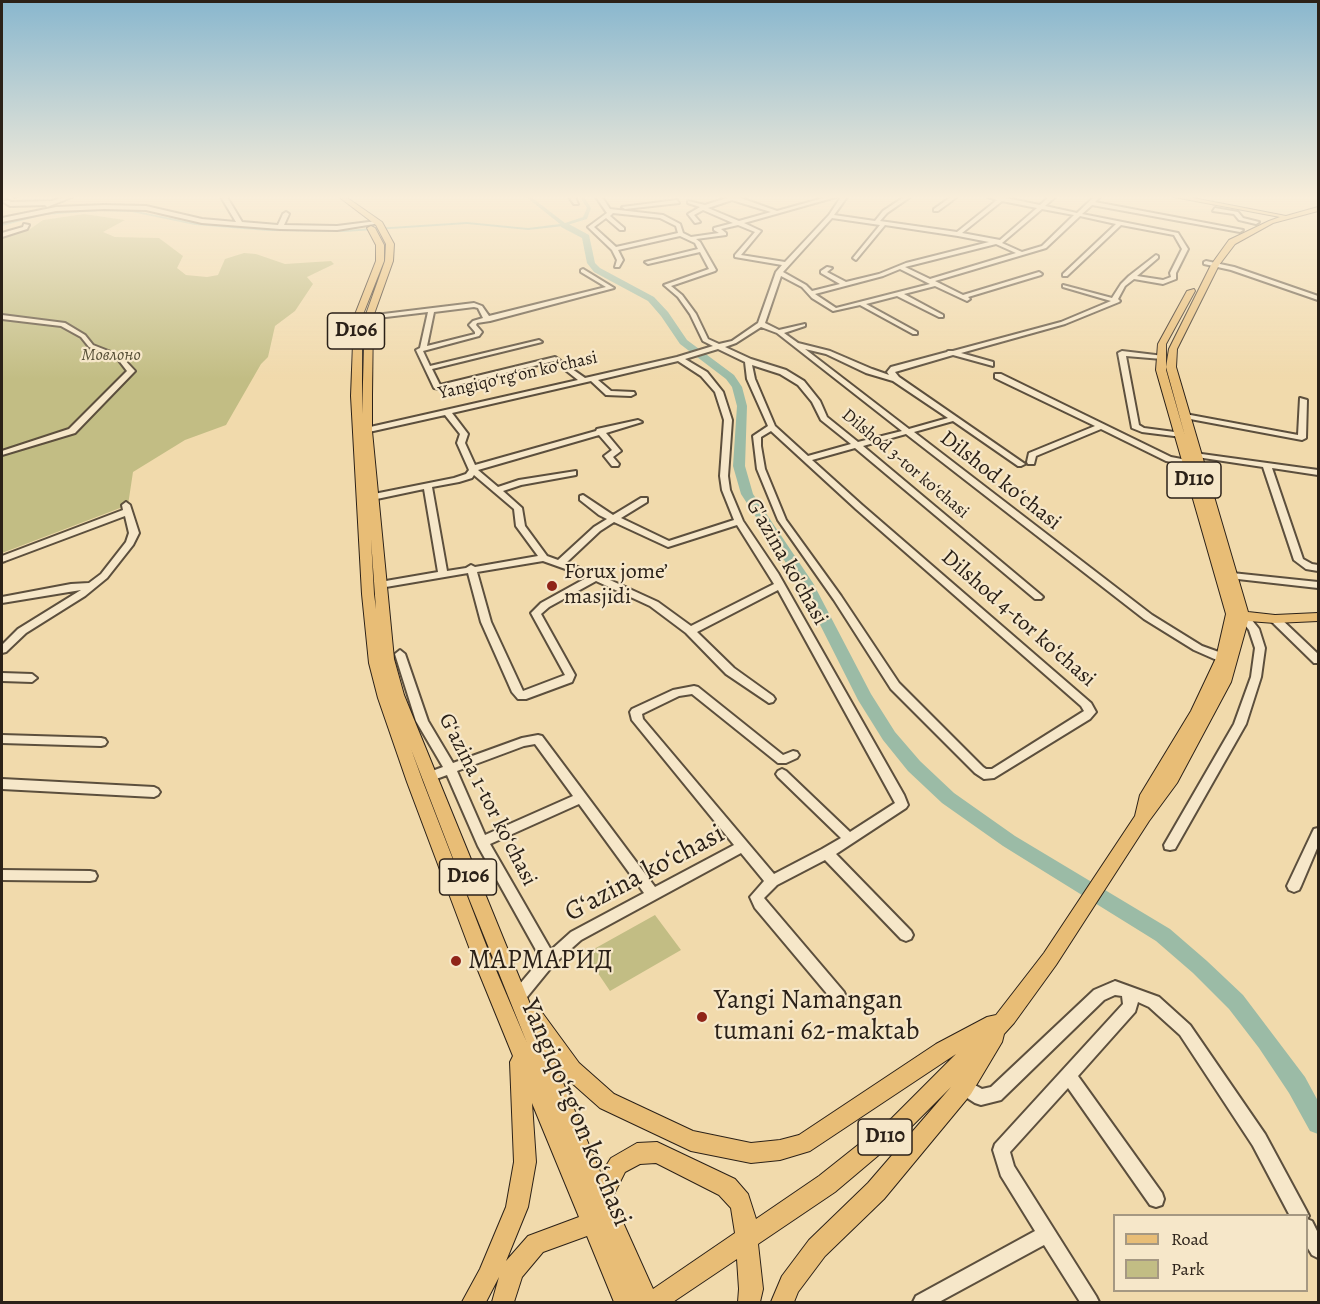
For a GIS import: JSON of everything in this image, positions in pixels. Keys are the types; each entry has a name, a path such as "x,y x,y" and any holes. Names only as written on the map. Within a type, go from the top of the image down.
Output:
{"main road":[{"name":"D106","path":"362,432 356,326 380,258"},
{"name":"D106","path":"362,432 369,317 389,258"},
{"name":"D110","path":"654,1302 827,1184 899,1125 1007,1017 1050,959 1121,854 1143,817 1172,779 1214,705 1232,662 1238,615 1232,576 1191,457 1179,435 1161,370 1162,344 1179,322 1215,258"},
{"name":"D110","path":"1213,262 1217,258"},
{"name":"D110","path":"1143,817 1148,795 1198,712 1223,658 1238,615 1191,457 1185,416 1171,367 1179,322"},
{"name":"Yangiqoʻrgʻon koʻchasi","path":"362,432 372,497 387,659 397,695 518,997 647,1302"},
{"name":"Yangiqoʻrgʻon koʻchasi","path":"362,432 375,663 385,698 519,1051 625,1302"},
{"path":"1238,615 1275,619 1318,617"},
{"path":"518,997 572,1070 607,1101 691,1141 751,1153 780,1150 803,1143 836,1124 943,1051 1007,1017"},
{"path":"782,1302 790,1284 817,1248 876,1191 964,1086 1007,1017"},
{"path":"474,1302 488,1277 517,1207 525,1162 519,1051"},
{"path":"601,1196 618,1165 637,1154 657,1152 727,1187 740,1202 748,1239 751,1289 749,1302"},
{"path":"503,1302 513,1270 537,1244 593,1223"}],"street":[{"path":"617,266 619,258"},
{"path":"648,262 666,258"},
{"name":"Dilshod 3-tor koʻchasi","path":"706,258 713,268 712,272 667,285 680,296 693,314 705,340 716,349 783,372 801,383 816,401 824,418 1038,597"},
{"path":"748,258 786,264"},
{"path":"761,324 779,272 792,258"},
{"path":"812,293 935,258"},
{"path":"779,272 835,310 899,294 1010,258"},
{"path":"1065,275 1083,258"},
{"path":"1114,300 1131,278 1155,258"},
{"path":"1131,278 1172,280 1181,258"},
{"path":"1213,262 1318,298"},
{"path":"900,267 964,298 1039,274"},
{"path":"829,268 823,272 845,284"},
{"path":"423,347 477,335 479,332 472,323 611,288 583,271"},
{"path":"1021,464 896,379 891,372 894,369 949,352 1063,323 1119,303 1065,286"},
{"path":"899,294 941,316"},
{"path":"862,304 915,333"},
{"path":"369,317 431,312 474,305 480,307 488,320"},
{"path":"431,312 423,347 419,350 437,386 441,387 555,359 609,393 630,394"},
{"path":"2,317 63,324 83,336 91,346 119,357 130,371 72,431 2,453"},
{"name":"Yangiqoʻrgʻon koʻchasi","path":"362,432 716,349 745,337 761,324"},
{"name":"Dilshod koʻchasi","path":"761,324 779,332 1148,617 1198,648 1223,658"},
{"path":"779,332 803,325"},
{"path":"429,368 539,342"},
{"path":"794,344 828,352 869,372 896,379"},
{"path":"949,352 990,364"},
{"path":"1162,357 1122,353 1135,426 1142,430 1179,435"},
{"name":"G'azina ko'chasi","path":"679,359 704,374 719,392 728,420 725,483 739,521 779,585 900,798 902,806 850,839"},
{"name":"Dilshod 4-tor koʻchasi","path":"748,361 751,380 772,427 1085,703 1090,712 994,773 984,774 979,770 896,686 838,598 782,520 761,469 757,446 757,436 772,427"},
{"path":"998,376 1169,459 1191,457 1318,472"},
{"path":"1185,416 1302,438 1303,400"},
{"path":"447,412 464,434 461,443 473,470 518,508 521,513 521,526 544,558"},
{"path":"806,459 953,419"},
{"path":"372,497 428,488 464,478 481,465 638,422"},
{"path":"1031,462 1032,455 1102,426"},
{"path":"600,431 617,451 608,456 615,464"},
{"path":"1268,465 1299,560 1309,567 1318,568"},
{"path":"497,490 519,483 573,473"},
{"path":"428,488 443,573"},
{"path":"583,498 596,510 612,519 668,544 739,521"},
{"path":"560,563 584,540 612,519 644,500"},
{"path":"2,559 126,508 134,527 130,543 94,586 52,610 2,650"},
{"path":"380,585 471,568 544,558 596,577 654,604 690,631 730,671 769,699"},
{"path":"471,568 486,622 517,692 522,696 568,679 570,675 536,613 545,605 596,577"},
{"path":"1232,576 1318,585"},
{"path":"690,631 779,585"},
{"path":"2,600 49,591 94,586"},
{"path":"1170,845 1240,724 1256,677 1260,648 1254,629 1238,615"},
{"path":"1275,619 1318,660"},
{"name":"Gʻazina 1-tor koʻchasi","path":"400,654 422,721 450,769 482,842 549,960"},
{"path":"2,677 32,678"},
{"path":"743,846 639,720 636,712 677,693 693,690 782,760 793,755"},
{"path":"2,739 101,742"},
{"path":"428,777 522,742 538,739 653,894"},
{"path":"782,774 850,839 772,881 757,897 760,904 839,997"},
{"path":"2,784 154,792"},
{"path":"482,842 582,797"},
{"path":"1294,886 1318,833"},
{"name":"Gʻazina koʻchasi","path":"518,997 549,960 576,936 743,846 772,881"},
{"path":"827,853 906,934"},
{"path":"2,875 90,876"},
{"path":"964,1086 981,1097 995,1094 1100,995 1115,988 1127,991 1154,1002 1185,1030 1259,1140 1299,1214"},
{"path":"1090,1302 1007,1170 1001,1150 1130,1007 1131,1000 1127,991"},
{"path":"1068,1075 1156,1199"},
{"path":"1308,1231 1318,1249"},
{"path":"922,1302 1047,1234"}],"green space":[{"name":"Мовлоно","path":"2,258 182,258 177,268 186,275 207,277 218,275 225,259 229,258 267,258 285,264 331,261 334,264 307,277 313,284 295,311 275,326 268,357 261,364 226,425 185,440 133,472 128,505 2,553"},
{"path":"655,915 681,950 610,991 585,954"}],"waterway":[{"path":"590,258 597,270 651,299 665,314 683,342 730,377 737,387 742,406 739,466 747,494 806,583 864,696 889,736 914,766 948,798 1009,841 1163,935 1200,967 1236,1002 1267,1041 1297,1085 1318,1123"}],"place":[{"name":"Forux jome’ masjidi","path":"552,586"},
{"name":"МАРМАРИД","path":"456,961"},
{"name":"Yangi Namangan tumani 62-maktab","path":"702,1017"}]}
